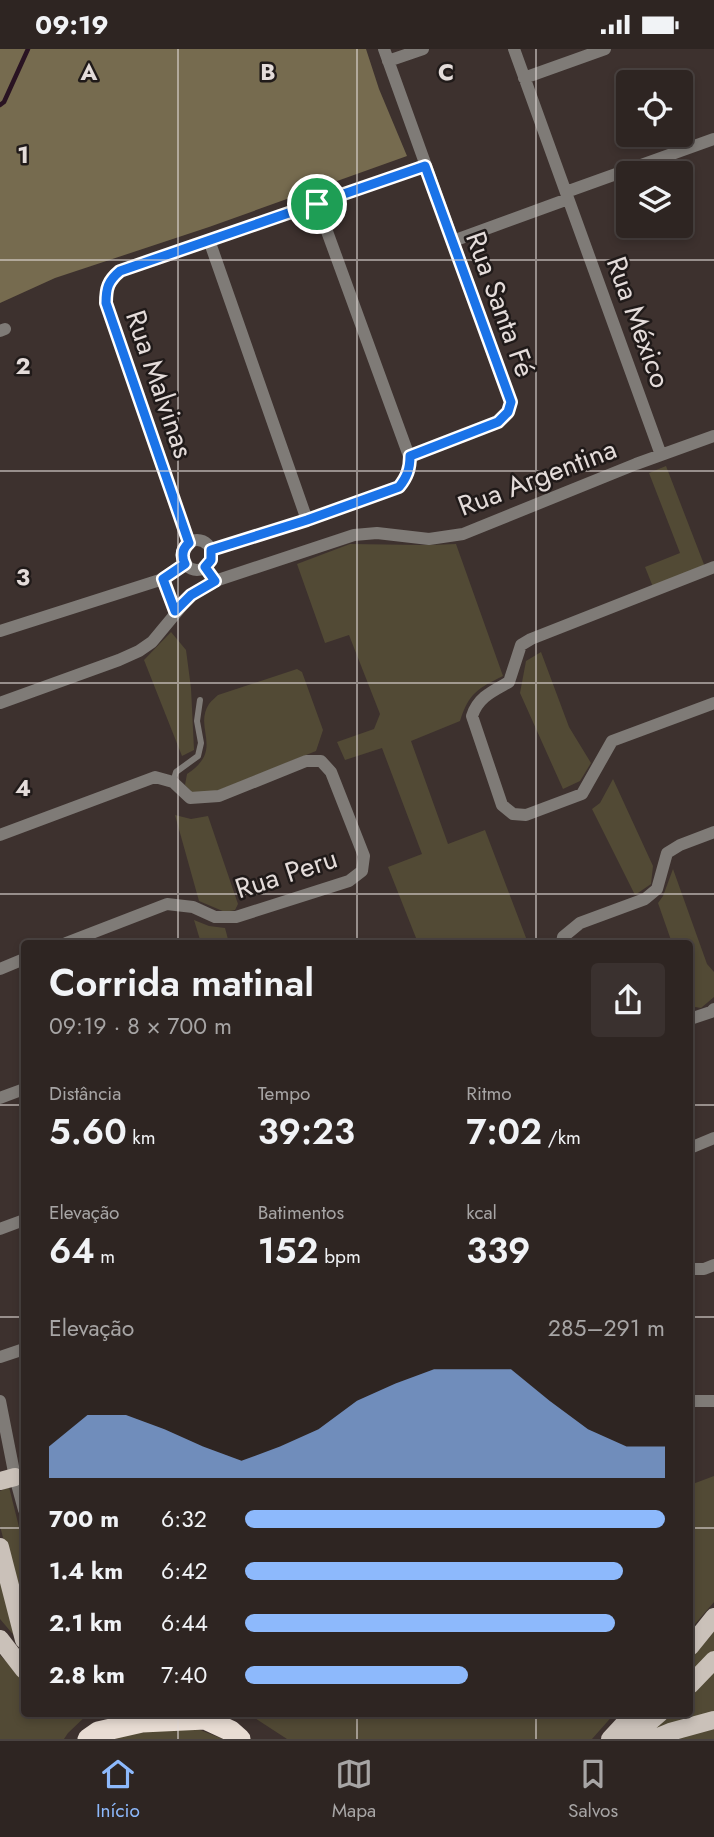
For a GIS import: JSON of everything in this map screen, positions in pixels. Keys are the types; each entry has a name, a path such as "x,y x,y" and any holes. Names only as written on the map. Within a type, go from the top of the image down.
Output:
{"highway":[{"path":"88,1739 98,1732 142,1722 205,1719 231,1731 240,1739"}],"main road":[{"path":"0,1547 21,1628"},
{"path":"693,1643 714,1617"},
{"path":"0,1639 21,1666"},
{"path":"693,1682 714,1660"},
{"path":"191,1717 205,1719"},
{"path":"610,1739 630,1717"},
{"path":"630,1739 655,1717"},
{"path":"653,1739 714,1720"}],"street":[{"path":"386,55 423,49"},
{"name":"Rua México","path":"514,49 661,455"},
{"path":"524,78 605,49"},
{"name":"Rua Santa Fé","path":"386,55 511,402 508,412 498,422 410,456"},
{"path":"453,241 714,139"},
{"name":"Rua Malvinas","path":"189,543 106,303 106,289 110,280 120,271 425,166"},
{"path":"211,550 399,487 410,468 410,456 317,204"},
{"path":"209,240 307,520"},
{"name":"Rua Argentina","path":"0,703 139,651 152,642 191,595 215,581 354,535 377,533 429,539 463,534 714,436"},
{"path":"202,541 211,550 211,560 205,567 196,570 185,564 183,550 189,543 202,541"},
{"path":"0,631 163,579 185,564"},
{"path":"205,567 215,581"},
{"path":"714,567 521,645 509,681 482,698 474,707 471,716 502,805 513,814 526,815 582,793 612,741 714,703"},
{"path":"163,579 175,611"},
{"name":"Rua Peru","path":"74,940 167,904 193,907 215,917 236,917 349,881 362,871 364,856 331,772 321,761 306,761 219,796 190,798 173,782"},
{"path":"0,835 155,777 173,782"},
{"path":"562,940 580,923 645,899 657,889 667,853 714,832"},
{"path":"0,969 21,960"},
{"path":"693,1018 714,1009"},
{"path":"0,1098 21,1090"},
{"path":"693,1147 714,1138"},
{"path":"0,1229 21,1221"},
{"path":"693,1269 714,1265"},
{"path":"0,1357 21,1350"},
{"path":"0,1401 13,1478 21,1501"},
{"path":"693,1401 714,1401"}],"lane":[{"path":"173,782 176,772 198,756 201,743 197,721 200,700"}],"shaded area":[{"path":"0,49 366,49 379,89 407,156 209,227 55,278 0,303"},
{"path":"666,466 705,567 653,587 645,567 680,553 649,473"},
{"path":"350,544 456,544 503,676 475,693 460,721 411,741 448,844 485,830 527,940 417,940 388,867 422,854 382,748 345,760 337,742 374,729 380,714 349,635 325,643 297,564"},
{"path":"171,632 186,650 191,688 194,750 182,756 144,660"},
{"path":"541,652 569,727 591,763 580,781 563,789 520,693 526,661"},
{"path":"297,669 302,672 323,730 316,751 212,793 194,794 185,785 187,774 204,756 205,713 210,703 218,695"},
{"path":"613,779 653,866 651,884 635,895 592,809 600,803"},
{"path":"175,815 191,819 208,816 238,904 235,910 225,912 199,901"},
{"path":"673,869 707,964 714,972 714,997 701,1008 695,1007 693,1001 693,940 671,940 658,903"},
{"path":"194,920 225,928 228,940 200,940"},
{"path":"714,1476 714,1602 693,1626 693,1484"},
{"path":"9,1487 21,1535 21,1607 0,1526 0,1491"},
{"path":"0,1573 17,1639 0,1619"},
{"path":"714,1612 714,1739 635,1739 647,1717 693,1717 693,1646"},
{"path":"0,1655 21,1676 21,1717 85,1717 64,1739 0,1739"},
{"path":"253,1717 611,1717 592,1739 287,1739"},
{"path":"190,1726 223,1739 100,1739 100,1738"}],"waterway":[{"path":"0,105 4,102 28,49"}],"route":[{"path":"425,166 511,402 508,412 498,422 410,456 410,468 399,487 211,550 211,560 205,567 215,581 191,595 175,611 163,579 185,564 182,555 189,543 106,303 106,289 110,280 120,271 317,204 425,166"}]}
